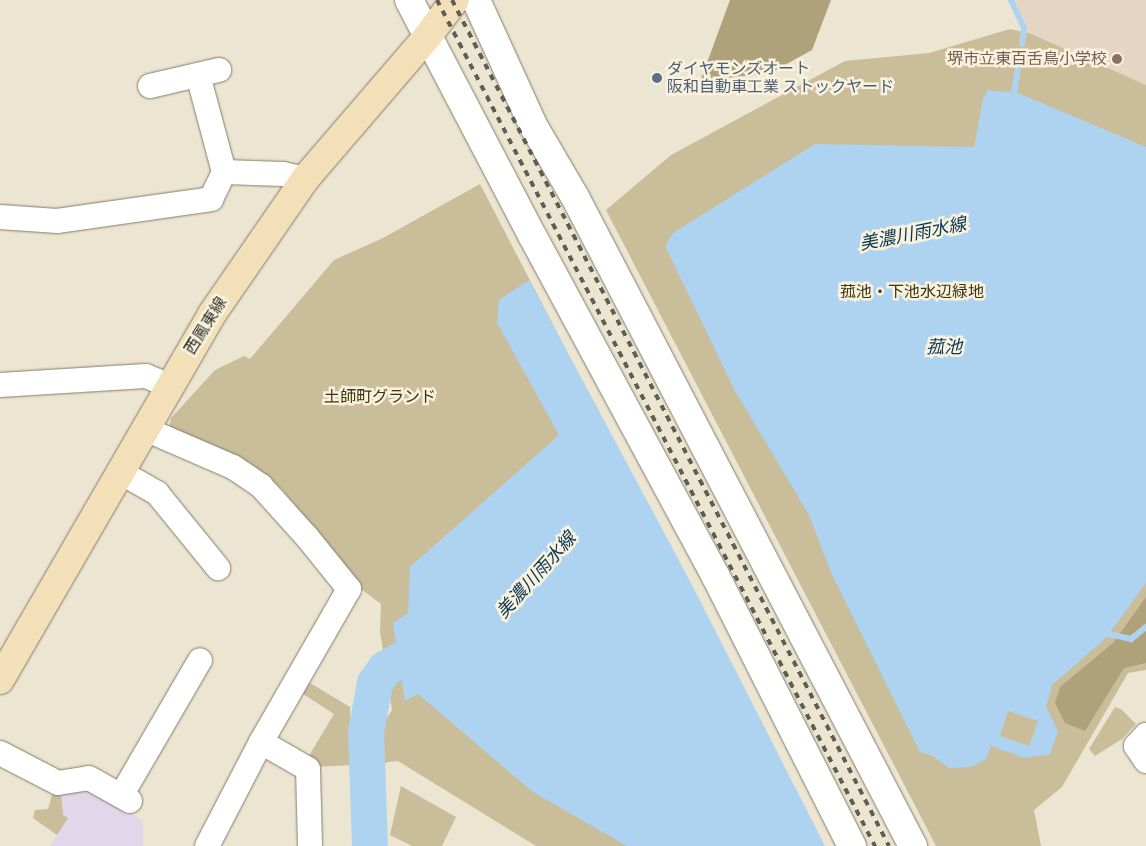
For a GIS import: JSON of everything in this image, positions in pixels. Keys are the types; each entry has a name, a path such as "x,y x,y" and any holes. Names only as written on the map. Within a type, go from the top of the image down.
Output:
{"main road":[{"name":"西鳳東線","path":"0,680 212,314 305,179 427,37 455,0"}],"street":[{"path":"409,0 533,237 715,575 852,846"},
{"path":"476,0 534,127 576,199 912,846"},
{"path":"0,217 57,221 211,199 224,172 209,73 150,86"},
{"path":"224,172 283,174 305,179"},
{"path":"0,386 146,376 170,386"},
{"path":"145,429 233,467 261,486 307,537 349,589 261,742 208,846"},
{"path":"120,472 157,493 218,568"},
{"path":"0,753 58,783 89,778 126,798 200,660"},
{"path":"1146,734 1136,746 1146,761"},
{"path":"261,742 308,770 310,846"}],"shaded area":[{"path":"730,0 831,0 812,50 772,72 700,82"},
{"name":"堺市立東百舌鳥小学校","path":"1015,0 1146,0 1146,85 1029,33"},
{"path":"1146,597 1146,663 1124,668 1085,731 1065,723 1055,703 1060,687 1113,643"},
{"path":"86,786 143,821 143,846 50,846 57,835 53,832 61,793"}],"green space":[{"name":"菰池","path":"1010,29 1029,33 1146,85 1146,670 1128,673 1062,787 1034,810 1041,846 936,846 606,210 671,155 845,61 929,53"},
{"name":"土師町グランド","path":"480,184 824,846 536,846 398,761 388,762 381,766 384,723 392,710 380,631 381,604 361,589 282,489 258,469 250,463 169,429 171,418 215,370 244,356 250,359 334,260 383,238"},
{"path":"310,683 350,707 352,765 315,767 307,759 334,714 303,694"},
{"path":"1115,707 1121,709 1136,724 1122,739 1095,756 1089,749"},
{"path":"401,786 456,817 442,846 412,846 390,835"},
{"path":"53,792 61,793 63,815 68,818 57,835 33,818 35,810 48,809"}],"water":[{"name":"菰池","path":"988,90 1018,93 1146,147 1146,583 1106,638 1052,685 1046,707 1058,731 1050,754 1024,758 991,746 986,759 971,767 949,768 933,756 920,752 832,575 809,515 735,391 665,246 673,233 815,144 974,147 983,99","holes":["1008,711 1038,721 1029,746 1000,736"]},
{"path":"529,280 691,583 825,846 627,846 533,792 418,694 405,701 393,623 408,613 410,567 559,435 497,323 499,300"}],"waterway":[{"path":"1011,0 1024,28 1022,44"},
{"path":"1014,93 1020,54"},
{"path":"1109,634 1131,639 1146,627"},
{"name":"美濃川雨水線","path":"370,846 366,733 375,683 385,669 399,661 446,643"}],"railway":[{"path":"437,0 875,846"},
{"path":"452,0 889,846"}],"place":[{"name":"堺市立東百舌鳥小学校","path":"1117,59"},
{"name":"ダイヤモンズオート 阪和自動車工業 ストックヤード","path":"657,78"}],"park label":[{"name":"菰池・下池水辺緑地","path":"912,292"}]}
